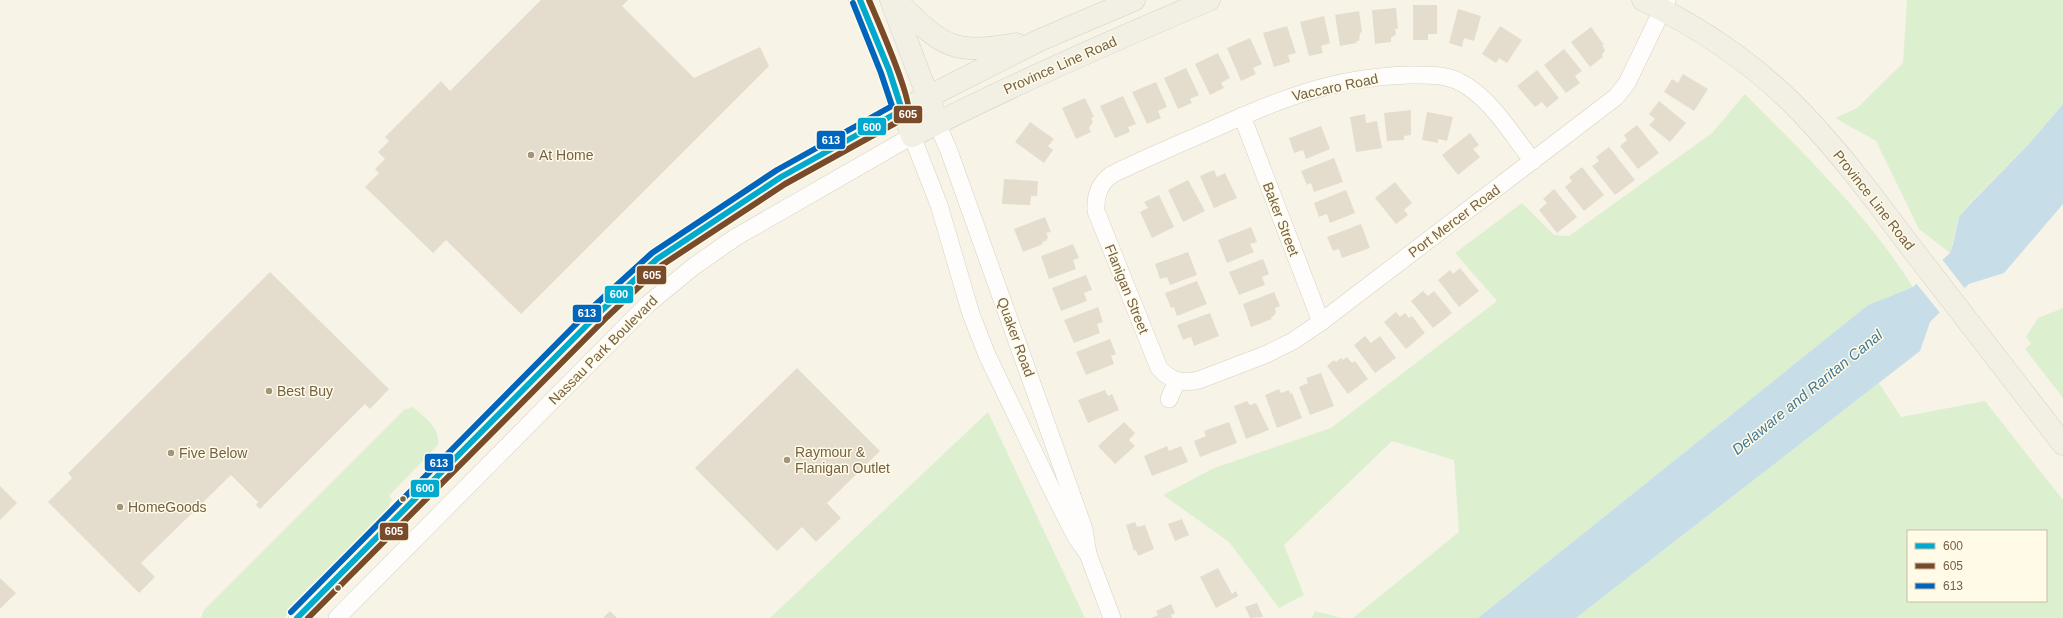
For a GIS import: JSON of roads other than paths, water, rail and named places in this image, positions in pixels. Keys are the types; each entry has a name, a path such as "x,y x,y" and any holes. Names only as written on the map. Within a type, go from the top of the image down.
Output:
{"main road":[{"path":"860,0 889,70 912,136"},
{"path":"891,0 937,123"},
{"path":"895,0 931,34 958,48 990,49 1040,40"},
{"name":"Province Line Road","path":"902,110 1040,40 1134,0"},
{"name":"Province Line Road","path":"912,136 1088,51 1209,0"},
{"name":"Province Line Road","path":"1658,3 1703,32 1742,60 1780,91 1814,125 1925,265 2063,444"}],"street":[{"name":"Port Mercer Road","path":"1177,381 1187,383 1199,380 1267,354 1321,322 1616,97 1627,83 1658,3"},
{"name":"Vaccaro Road","path":"1115,173 1283,98 1316,88 1356,80 1390,76 1443,76 1458,81 1472,89 1485,100 1533,161"},
{"name":"Nassau Park Boulevard","path":"297,618 600,311 657,259 780,177 902,110"},
{"name":"Baker Street","path":"1242,116 1321,322"},
{"name":"Quaker Road","path":"937,123 950,151 1084,528 1088,554 1112,618"},
{"name":"Nassau Park Boulevard","path":"337,618 648,304 693,267 736,238 912,136"},
{"name":"Quaker Road","path":"912,136 939,205 971,314 987,355 1056,498 1076,537 1088,554"},
{"name":"Flanigan Street","path":"1115,173 1092,191 1096,211 1155,361 1167,376 1177,381"},
{"path":"1169,399 1177,381"},
{"path":"478,434 495,458"}],"water":[{"name":"Delaware and Raritan Canal","path":"2063,104 2063,204 2004,273 1969,284 1930,322 1920,351 1576,618 1478,618 1868,305 1913,287 1950,253 1959,217 2028,145"}],"place":[{"name":"At Home","path":"531,155"},
{"name":"Best Buy","path":"269,391"},
{"name":"Five Below","path":"171,453"},
{"name":"Raymour & Flanigan Outlet","path":"787,460"},
{"name":"HomeGoods","path":"120,507"}]}
